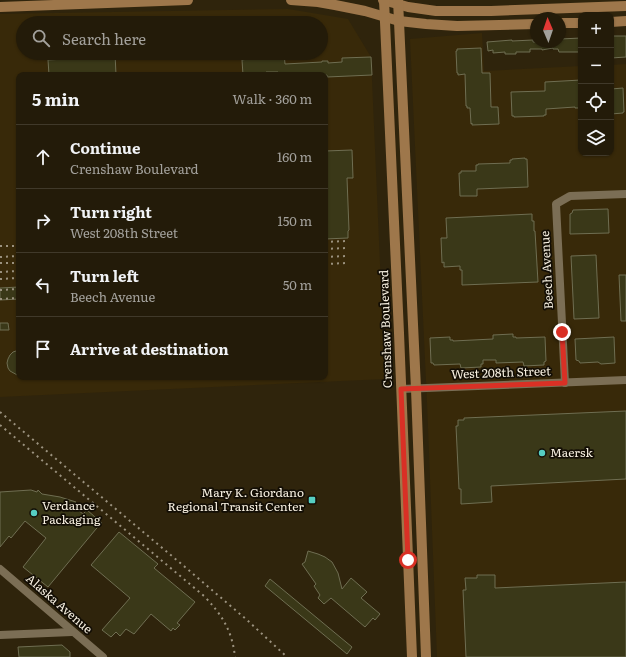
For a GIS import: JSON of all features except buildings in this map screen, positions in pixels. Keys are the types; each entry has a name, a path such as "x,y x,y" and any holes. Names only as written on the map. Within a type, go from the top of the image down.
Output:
{"main road":[{"path":"0,7 120,1 188,0"},
{"path":"291,0 329,4 365,11 399,21 426,24 457,26 530,24"},
{"path":"383,0 398,2 408,7 436,11 499,11 626,6"},
{"name":"Crenshaw Boulevard","path":"383,0 412,657"},
{"path":"398,2 416,389 426,657"},
{"path":"614,22 626,21"},
{"path":"566,23 578,22"}],"street":[{"name":"Beech Avenue","path":"565,383 556,204 570,196 626,194"},
{"name":"West 208th Street","path":"401,389 626,380"},
{"name":"Alaska Avenue","path":"0,569 103,657"},
{"path":"0,635 72,632"}],"shaded area":[{"path":"288,9 348,19 371,57 385,379 0,397 0,14"},
{"path":"482,33 484,71 578,66 578,156 614,156 614,65 626,64 626,657 437,657 410,39"}],"railway":[{"path":"328,242 346,241"},
{"path":"0,246 15,246"},
{"path":"328,249 346,248"},
{"path":"0,257 16,256"},
{"path":"328,257 346,256"},
{"path":"0,263 16,263"},
{"path":"328,264 347,263"},
{"path":"0,272 16,271"},
{"path":"0,279 16,278"},
{"path":"0,290 16,289"},
{"path":"0,299 16,298"},
{"path":"0,412 185,567 247,620 287,657"},
{"path":"0,425 204,596 216,610 229,631 234,647 235,657"}],"place":[{"name":"Maersk","path":"542,453"},
{"name":"Mary K. Giordano Regional Transit Center","path":"312,500"},
{"name":"Verdance Packaging","path":"34,513"}],"route":[{"path":"408,560 401,389 565,383 562,332"}]}
